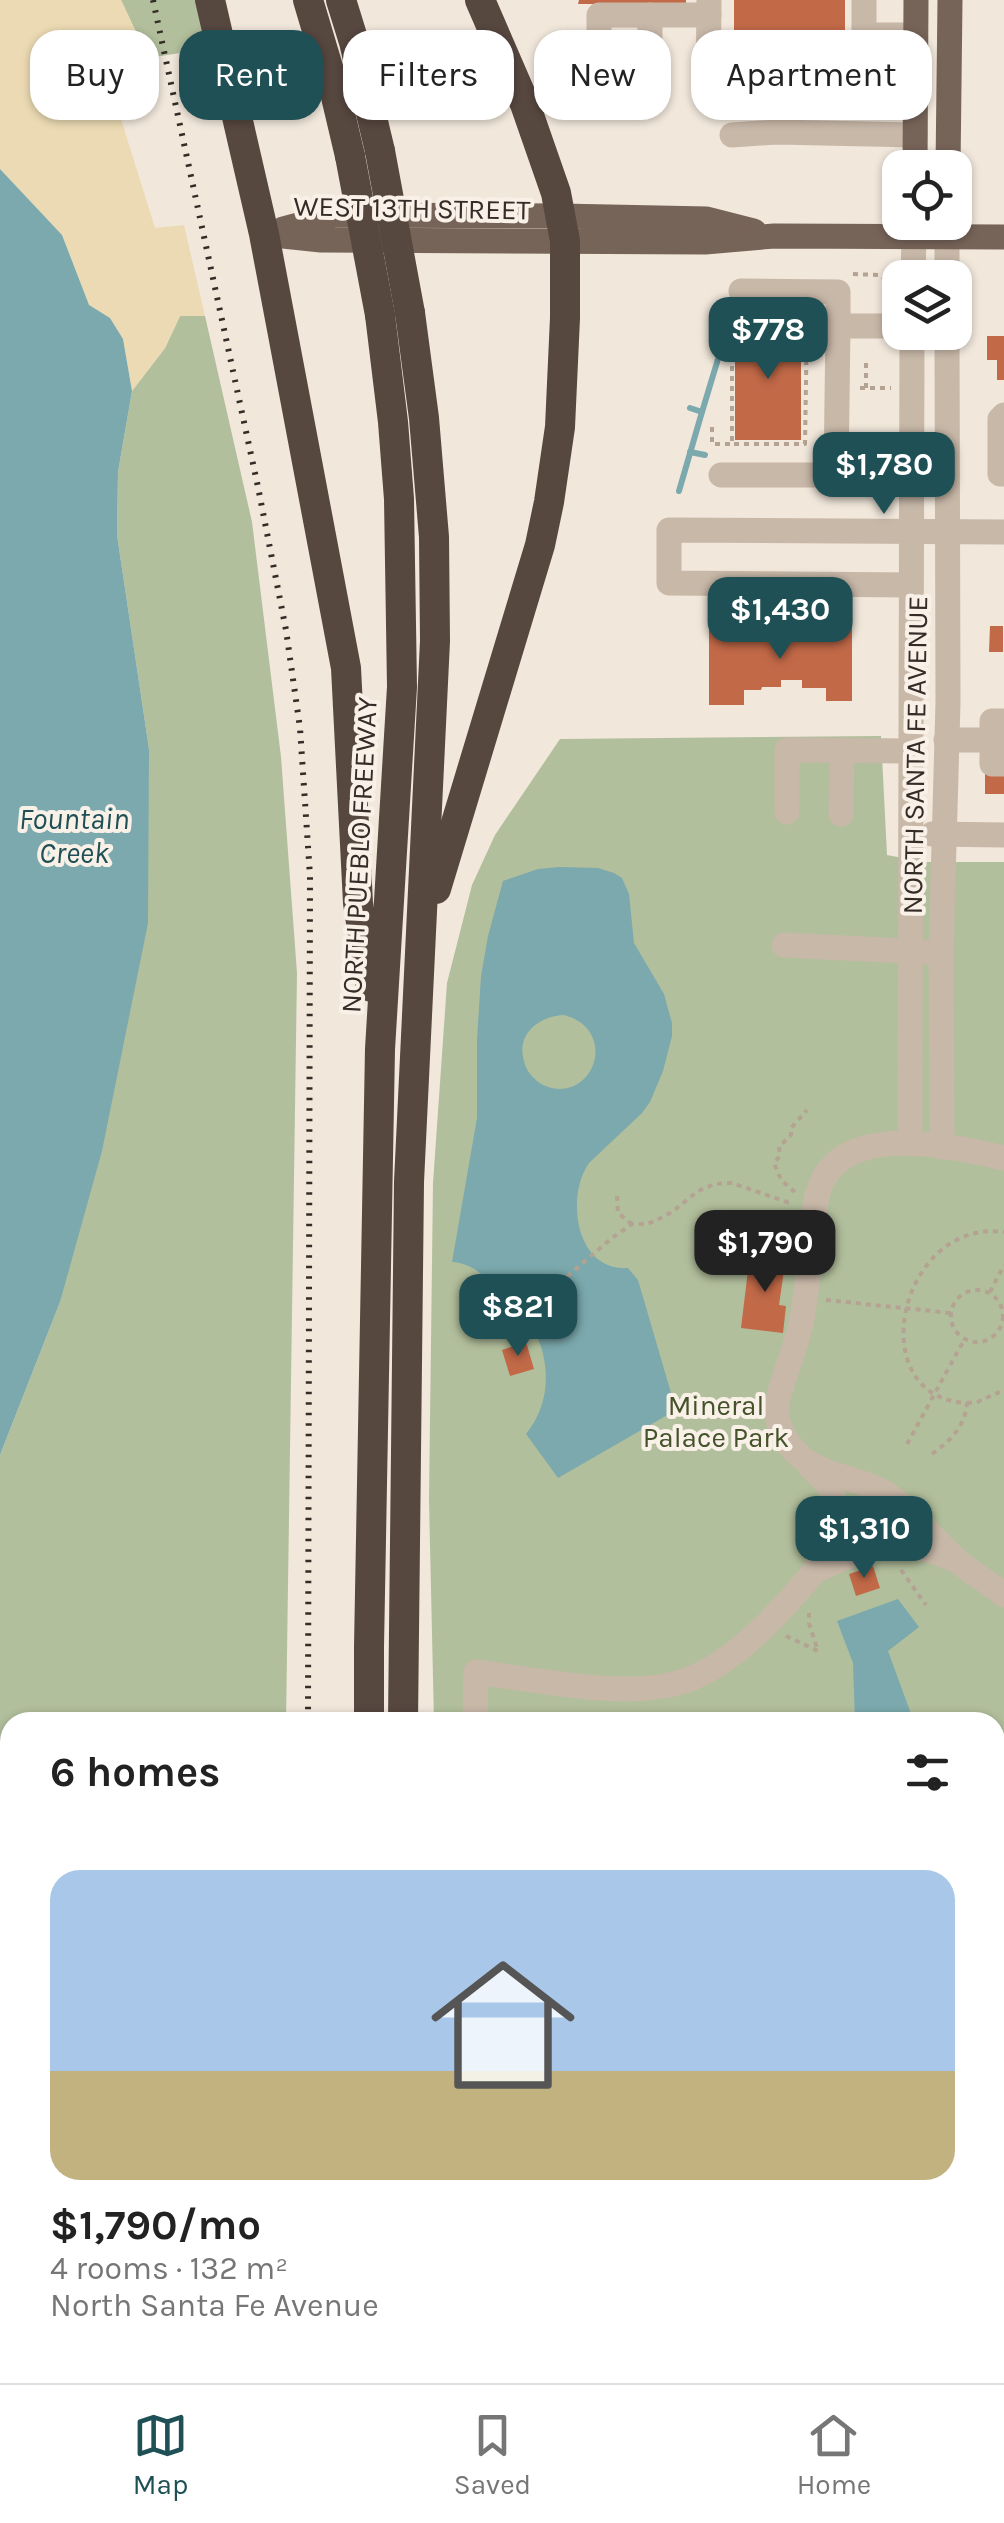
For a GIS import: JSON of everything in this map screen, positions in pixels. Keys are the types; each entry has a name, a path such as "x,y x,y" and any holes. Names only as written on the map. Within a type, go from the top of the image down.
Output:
{"highway":[{"path":"210,0 264,234 346,668 358,903 380,1049"},
{"name":"NORTH PUEBLO FREEWAY","path":"308,0 333,84 365,153 410,313 434,537 435,641 409,1182 404,1712"},
{"name":"NORTH PUEBLO FREEWAY","path":"341,0 365,153 394,422 402,595 402,687 380,1049 369,1712"},
{"path":"422,942 524,604 550,502 560,427 566,318 563,229 556,193 525,104 480,0"}],"main road":[{"path":"916,0 916,30"},
{"path":"948,150 950,0"},
{"path":"915,120 915,150"},
{"name":"WEST 13TH STREET","path":"264,234 321,240 563,229 705,242 882,231"},
{"name":"WEST 13TH STREET","path":"972,233 1004,238"}],"street":[{"path":"864,0 864,30"},
{"path":"599,30 599,15 650,15 709,8"},
{"path":"650,15 650,30"},
{"path":"776,120 776,132"},
{"path":"732,135 915,135"},
{"path":"722,475 836,475 838,292 741,291"},
{"path":"838,326 882,327"},
{"name":"NORTH SANTA FE AVENUE","path":"902,350 911,530 910,1144"},
{"name":"NORTH SANTA FE AVENUE","path":"942,1146 947,350"},
{"path":"1004,415 1000,420 1000,474 1004,474"},
{"path":"911,585 668,582 669,530 1004,532"},
{"path":"946,740 998,731 992,764 1004,764"},
{"path":"787,812 787,750 912,751"},
{"path":"841,814 842,750"},
{"path":"912,834 1004,835"},
{"path":"784,945 941,952"},
{"path":"475,1712 476,1672 608,1688 676,1684 734,1652 780,1612 815,1570 832,1530 836,1507 828,1485 782,1434 776,1408 797,1343 818,1196 829,1170 842,1157 884,1144 942,1146 1004,1158"},
{"path":"804,1460 889,1496 960,1563"},
{"path":"815,1570 871,1548 914,1546 960,1563 1004,1594"}],"path":[{"path":"846,274 882,277"},
{"path":"732,444 732,327 724,325 735,291 741,291"},
{"path":"712,427 712,444 805,444 806,321 726,320"},
{"path":"866,362 866,388"},
{"path":"837,388 891,388"},
{"path":"498,1335 612,1238 632,1224 655,1222 698,1191 724,1182 800,1204 796,1192 781,1180 774,1162 792,1128 808,1110"},
{"path":"617,1196 618,1214 632,1224"},
{"path":"1004,1232 974,1233 946,1246 925,1265 911,1288 906,1308 905,1349 916,1378 944,1400 977,1402 1004,1390"},
{"path":"990,1292 1004,1265"},
{"path":"990,1292 1003,1310 1003,1326 982,1343 964,1340 952,1326 950,1313 956,1300 962,1294 990,1292"},
{"path":"805,1298 950,1313"},
{"path":"907,1444 964,1340"},
{"path":"932,1454 959,1429 967,1403"},
{"path":"900,1569 926,1605"},
{"path":"764,1626 818,1651 808,1614 817,1600"}],"green space":[{"path":"121,0 196,0 202,30 179,30 179,53 159,56 159,30 135,30"},
{"path":"180,316 205,316 252,522 281,757 297,973 286,1712 0,1712 0,1455 60,1302 149,749 117,535 118,472 132,391 165,348"},
{"name":"Mineral Palace Park","path":"881,736 887,855 924,862 1004,862 1004,1712 434,1712 429,1500 433,1183 447,983 472,885 495,835 560,739"}],"sand":[{"path":"0,0 121,0 135,30 30,30 30,120 121,120 155,228 184,225 205,316 180,316 165,348 132,391 123,339 110,318 89,306 62,235 0,169"}],"water":[{"name":"Fountain Creek","path":"0,169 62,235 89,305 110,318 123,339 132,391 118,472 117,535 149,749 148,923 102,1151 60,1302 0,1455"},
{"path":"598,868 622,878 629,894 634,943 664,994 672,1023 663,1071 650,1102 589,1163 582,1177 577,1212 586,1246 610,1266 628,1268 638,1280 676,1410 558,1478 526,1434 545,1391 544,1360 534,1331 520,1309 483,1275 452,1262 477,1118 477,1040 488,936 503,881 538,869","holes":["564,1015 582,1024 592,1036 596,1050 586,1077 575,1086 560,1089 540,1083 524,1061 522,1051 527,1035 538,1023 555,1016"]},
{"path":"898,1599 919,1627 888,1651 910,1712 855,1712 853,1663 837,1621"}],"building":[{"path":"579,0 686,0 686,4 578,4"},
{"path":"734,0 845,0 845,30 734,30"},
{"path":"735,324 801,324 801,440 735,440"},
{"path":"987,336 1004,336 1004,380 997,380 997,360 987,360"},
{"path":"819,622 852,622 852,701 826,701 826,688 802,688 802,680 781,680 781,687 744,690 744,705 709,705 709,625 737,625 737,634 819,634"},
{"path":"990,626 1003,626 1003,652 989,652"},
{"path":"985,773 1004,773 1004,794 985,794"},
{"path":"758,1253 786,1257 779,1305 786,1306 783,1333 741,1328 749,1262 757,1263"},
{"path":"526,1342 534,1369 510,1376 502,1350"},
{"path":"873,1566 880,1588 856,1596 849,1574"}],"waterway":[{"path":"702,412 718,359"},
{"path":"679,491 702,412 690,408"},
{"path":"690,452 705,455"}],"railway":[{"path":"153,0 258,487 286,630 300,728 310,876 308,1712"}]}
